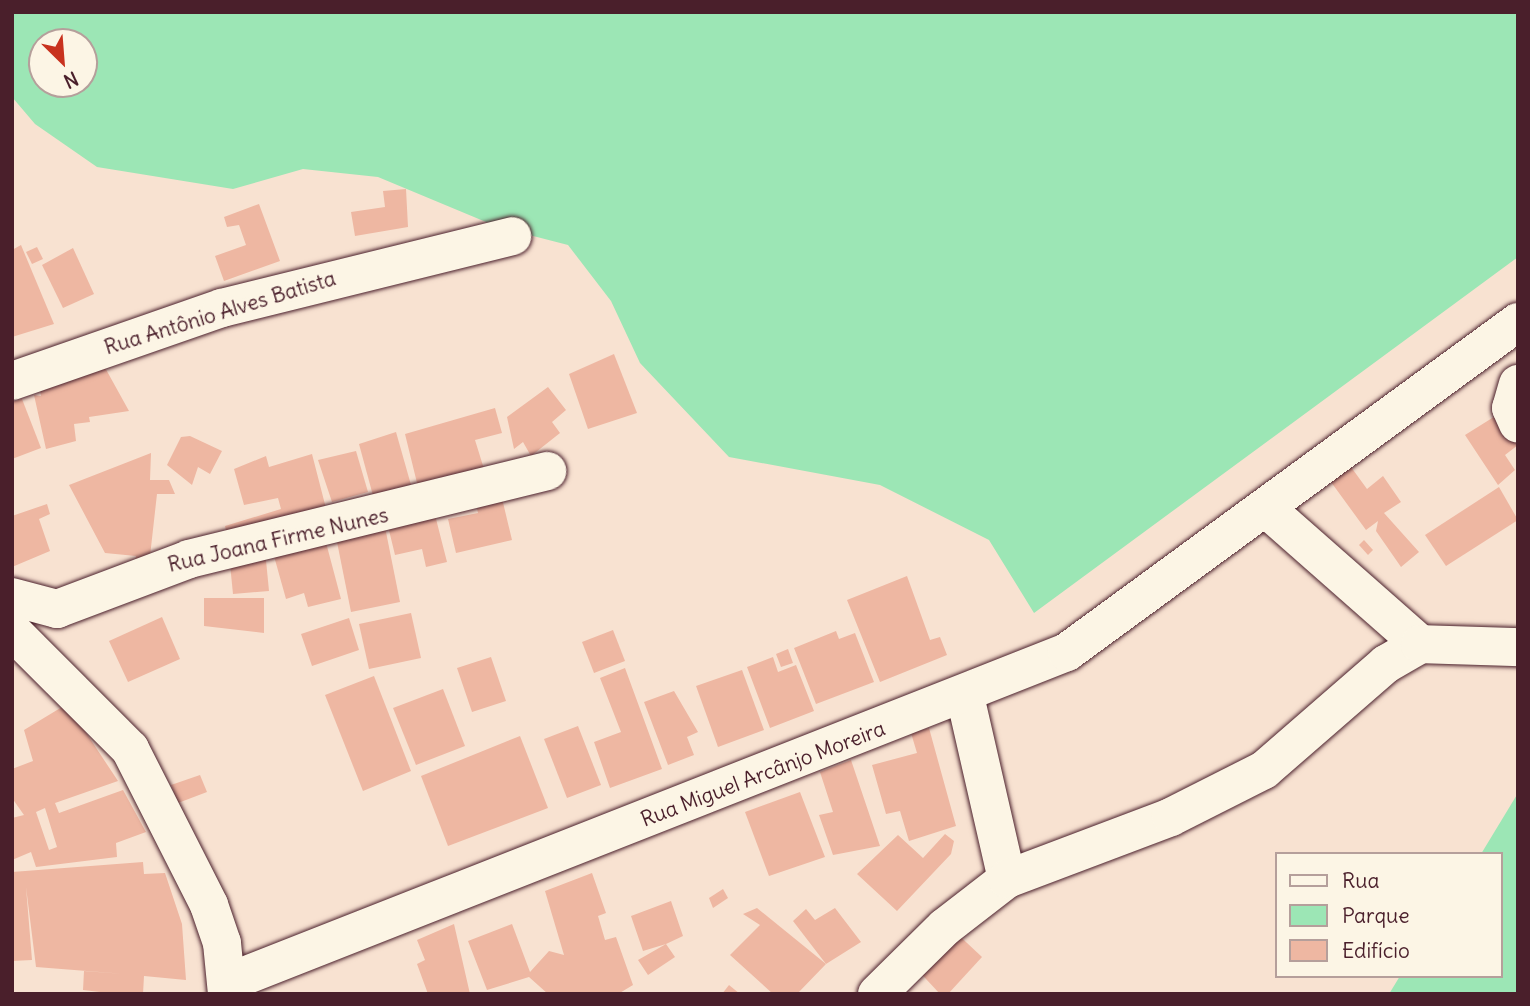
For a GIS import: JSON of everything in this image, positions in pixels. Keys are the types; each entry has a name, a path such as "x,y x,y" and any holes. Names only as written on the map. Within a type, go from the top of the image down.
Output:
{"street":[{"name":"Rua Antônio Alves Batista","path":"12,381 222,308 512,236"},
{"name":"Rua Miguel Arcânjo Moreira","path":"228,988 965,696 1067,652 1268,510 1404,400 1518,322"},
{"path":"1518,384 1511,408 1518,424"},
{"name":"Rua Joana Firme Nunes","path":"12,597 57,609 189,559 547,471"},
{"path":"1268,510 1420,644"},
{"path":"12,631 130,749 209,905 228,988"},
{"path":"877,994 945,927 1007,879 1171,817 1264,770 1386,664 1420,644 1518,646"},
{"path":"965,696 1007,879"}],"green space":[{"path":"12,12 1518,12 1518,257 1034,613 989,540 880,485 729,457 640,363 611,301 568,245 498,227 378,177 303,169 233,189 97,167 35,124 12,97"},
{"path":"1518,793 1518,994 1389,994 1399,978 1502,978 1502,852 1482,852"}],"building":[{"path":"406,189 408,227 355,236 351,212 385,207 383,191"},
{"path":"259,204 280,261 224,281 215,256 246,245 239,225 227,227 224,217"},
{"path":"21,245 54,324 12,337 12,250"},
{"path":"37,247 43,259 32,264 26,252"},
{"path":"73,248 94,294 63,308 42,265"},
{"path":"614,354 637,413 588,429 569,374"},
{"path":"103,364 129,411 89,417 90,422 74,424 76,441 46,449 34,395 41,396 39,385"},
{"path":"548,387 566,410 552,422 560,433 531,456 523,442 514,449 507,417"},
{"path":"22,399 41,448 12,459 12,402"},
{"path":"495,408 502,433 475,440 484,469 418,487 405,434"},
{"path":"1497,415 1518,445 1505,455 1515,470 1498,485 1465,435"},
{"path":"396,432 413,492 375,503 359,444"},
{"path":"190,436 222,451 210,474 198,467 192,485 167,465 181,437"},
{"path":"356,451 368,492 332,502 318,460"},
{"path":"151,453 150,480 169,480 175,494 157,494 149,565 135,562 136,556 105,553 69,485"},
{"path":"312,454 329,520 230,549 225,526 281,509 278,498 244,505 234,469 266,456 269,467"},
{"path":"1351,467 1367,489 1383,476 1401,502 1384,513 1419,552 1401,567 1376,531 1378,521 1366,530 1331,482"},
{"path":"1499,487 1518,520 1446,566 1425,535"},
{"path":"500,490 512,540 456,553 448,519 478,513 474,495"},
{"path":"47,504 50,514 39,519 50,551 12,567 12,516"},
{"path":"434,511 447,562 426,567 422,549 395,555 387,522"},
{"path":"384,522 400,602 351,612 335,532"},
{"path":"324,535 341,599 308,607 304,593 286,599 272,549"},
{"path":"1364,540 1373,550 1368,555 1359,545"},
{"path":"265,550 269,591 233,594 229,554"},
{"path":"907,576 930,640 940,637 947,655 880,682 847,600"},
{"path":"204,598 264,598 264,633 204,626"},
{"path":"411,613 421,658 369,669 359,624"},
{"path":"162,617 180,659 128,682 109,641"},
{"path":"349,618 359,650 312,666 301,634"},
{"path":"613,630 625,661 594,673 582,642"},
{"path":"836,631 839,639 855,633 874,682 816,704 794,648"},
{"path":"788,649 793,663 781,667 776,654"},
{"path":"491,657 506,701 472,712 457,668"},
{"path":"773,657 778,672 796,665 814,711 770,728 747,667"},
{"path":"625,668 662,769 610,788 594,742 621,732 600,678"},
{"path":"742,670 764,730 718,747 696,686"},
{"path":"374,676 411,771 363,791 325,695"},
{"path":"443,689 465,746 416,765 393,708"},
{"path":"674,691 698,732 687,737 694,755 668,765 644,702"},
{"path":"67,704 118,781 55,803 59,813 123,790 146,832 116,843 117,857 36,867 31,852 12,860 12,818 24,815 12,798 12,769 33,761 24,730","holes":["45,808 57,847 49,850 36,812"]},
{"path":"578,726 601,785 567,798 544,739"},
{"path":"929,728 956,826 909,841 900,811 886,814 872,765 917,753 911,733"},
{"path":"520,736 548,808 448,846 421,776"},
{"path":"851,760 880,846 833,855 819,815 833,812 820,772"},
{"path":"200,775 207,792 178,803 171,785"},
{"path":"800,792 825,857 769,876 745,812"},
{"path":"945,834 954,841 951,854 897,911 857,874 898,835 923,858"},
{"path":"143,862 144,874 165,873 182,924 186,980 144,976 143,994 117,994 83,990 84,971 125,974 36,967 26,887 32,960 12,961 12,872"},
{"path":"592,873 606,913 598,916 605,940 616,937 633,985 618,994 548,994 529,977 487,990 468,941 512,924 530,972 549,951 564,955 545,891"},
{"path":"723,889 728,898 713,908 709,898"},
{"path":"671,901 683,936 643,951 631,916"},
{"path":"757,908 826,964 797,994 773,994 730,955 760,925 743,914"},
{"path":"835,908 861,942 826,964 793,921 806,909 815,920"},
{"path":"454,924 470,994 428,994 417,964 425,960 417,940"},
{"path":"951,928 982,957 948,994 940,994 913,965"},
{"path":"666,944 675,957 648,975 638,960"},
{"path":"729,985 740,994 722,994"}]}
